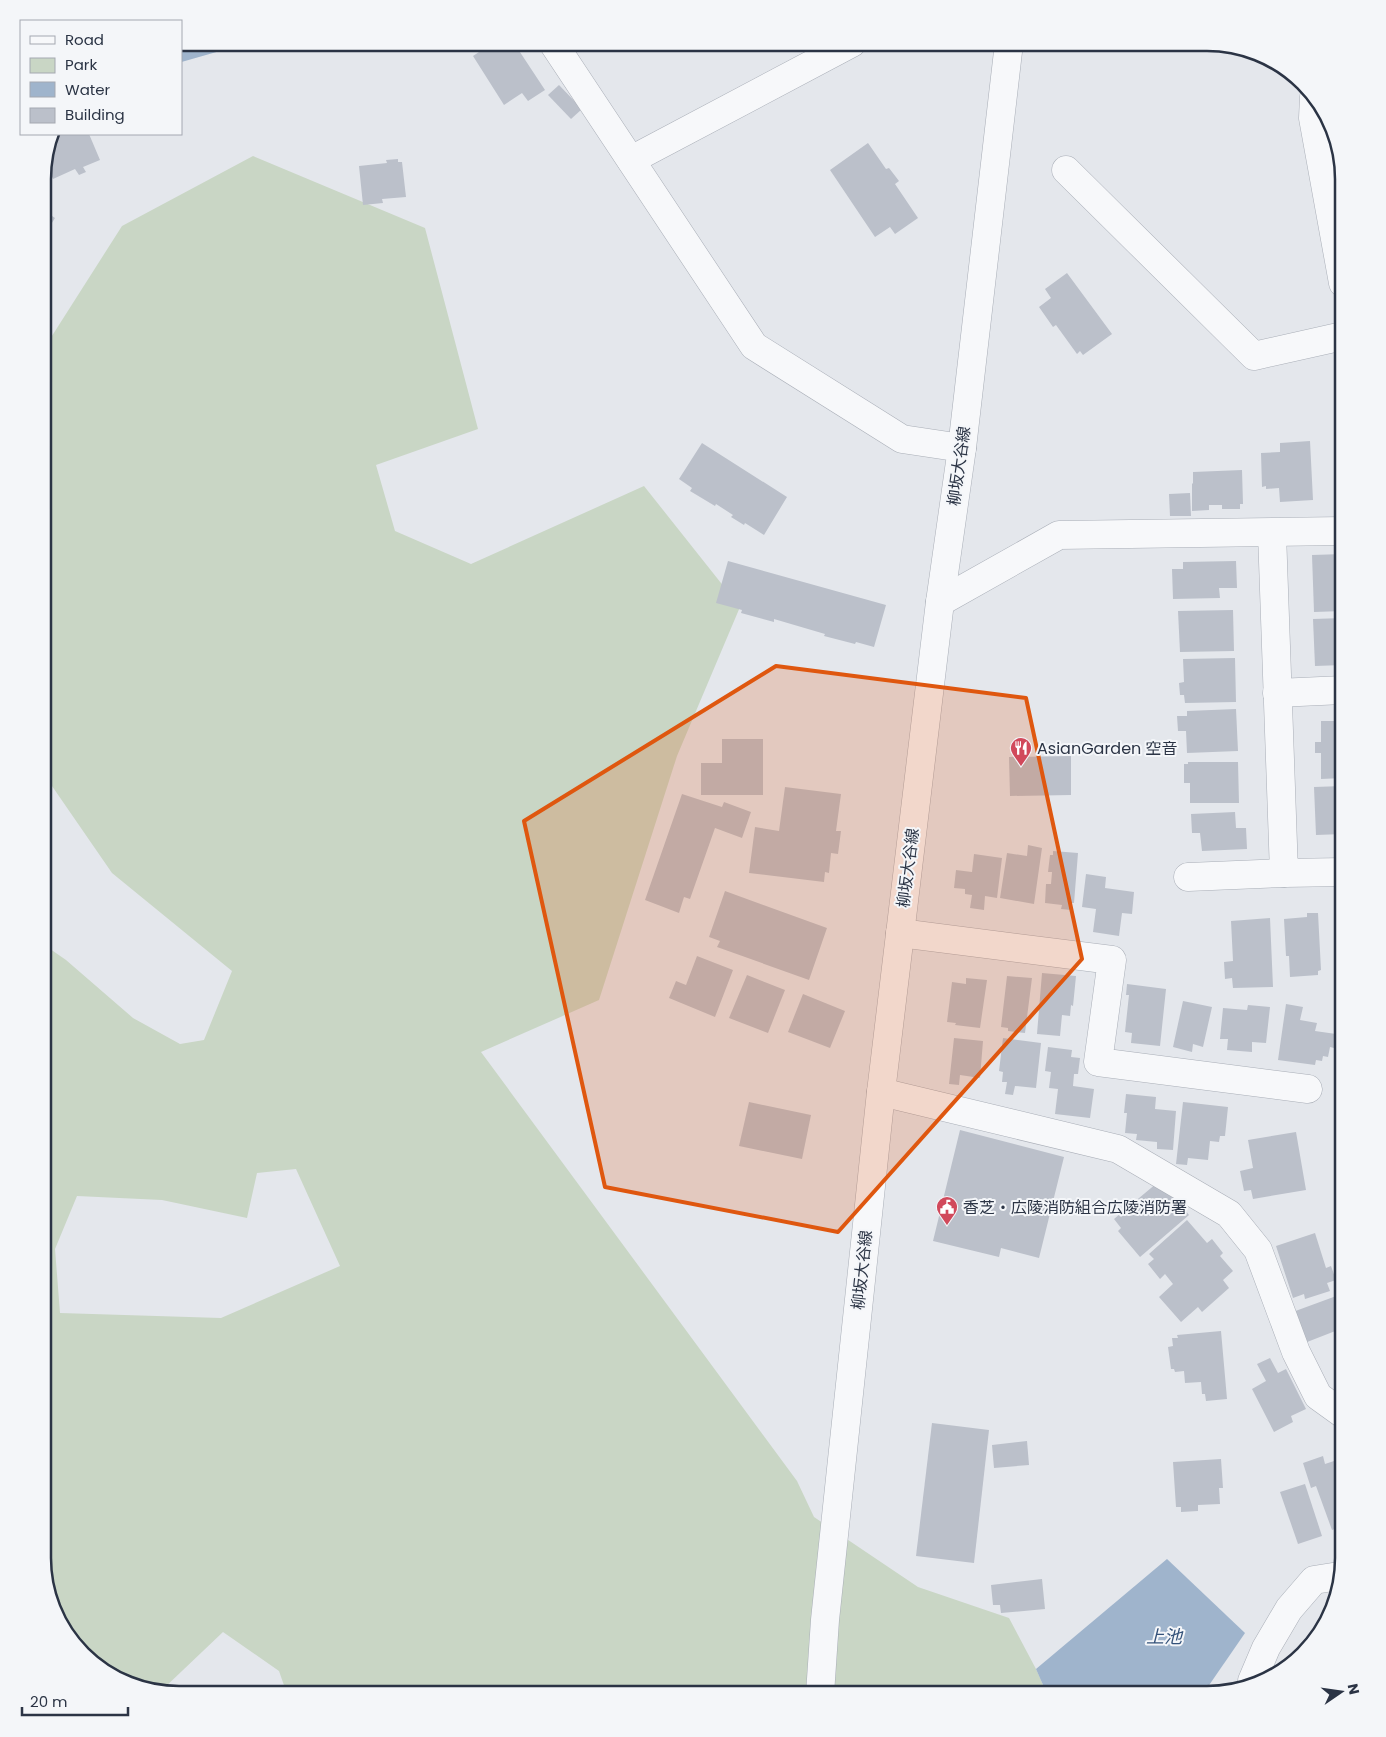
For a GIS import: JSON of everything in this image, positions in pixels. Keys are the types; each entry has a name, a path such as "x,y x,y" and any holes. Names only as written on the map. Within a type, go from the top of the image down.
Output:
{"street":[{"path":"559,51 754,346 902,439 962,448"},
{"path":"631,160 836,52"},
{"name":"柳坂大谷線","path":"821,1686 825,1620 881,1092 940,602 962,448 1009,52"},
{"path":"1313,109 1313,118 1335,235"},
{"path":"1066,170 1254,356 1335,338"},
{"path":"940,602 1060,535 1335,531"},
{"path":"1272,533 1284,873"},
{"path":"1277,693 1335,690"},
{"path":"1188,877 1335,872"},
{"path":"900,933 1112,960 1098,1062 1308,1089"},
{"path":"881,1092 1118,1149 1229,1214 1258,1250 1296,1352 1318,1396 1335,1408"},
{"path":"1254,1677 1266,1648 1289,1609 1314,1580 1333,1577"}],"highlighted area":[{"path":"776,666 1026,698 1082,959 838,1232 605,1187 524,821"}],"green space":[{"path":"253,156 425,228 478,429 376,465 395,531 471,564 644,486 740,607 677,756 599,1000 481,1052 797,1481 814,1517 918,1587 1009,1618 1043,1686 284,1686 279,1671 223,1632 168,1685 138,1679 123,1673 95,1654 73,1629 64,1614 56,1591 51,1557 51,950 66,960 133,1018 180,1044 204,1040 232,971 112,873 52,785 52,336 122,226","holes":["296,1169 340,1266 221,1318 60,1313 55,1249 77,1196 162,1200 247,1218 257,1173"]}],"water":[{"name":"上池","path":"1167,1559 1245,1633 1209,1686 1043,1686 1036,1669"}],"building":[{"path":"480,51 519,51 545,90 528,101 522,93 504,105 473,56"},
{"path":"559,85 582,109 571,119 548,95"},
{"path":"59,135 89,135 100,160 83,167 86,172 79,175 75,169 53,179 52,163"},
{"path":"868,143 886,169 889,168 899,181 895,184 918,218 895,234 890,227 875,237 830,170"},
{"path":"398,159 398,162 402,162 406,197 382,199 383,203 363,205 359,166 387,163 386,160"},
{"path":"1067,273 1112,334 1083,355 1080,351 1077,354 1056,325 1053,327 1039,307 1051,298 1045,289"},
{"path":"1310,441 1313,500 1280,502 1279,488 1266,489 1266,486 1262,487 1261,453 1280,452 1280,443"},
{"path":"702,443 787,497 764,535 731,517 733,515 716,504 715,506 690,491 692,488 679,479"},
{"path":"1242,470 1243,504 1240,504 1240,509 1222,509 1222,505 1209,505 1209,510 1192,511 1193,472"},
{"path":"1190,493 1191,516 1170,516 1169,494"},
{"path":"1335,554 1335,611 1314,612 1312,555"},
{"path":"728,561 886,605 874,647 824,636 825,634 774,619 774,622 741,613 742,610 716,603"},
{"path":"1236,561 1237,588 1219,588 1220,598 1173,599 1172,569 1183,569 1183,562"},
{"path":"1233,610 1234,651 1180,652 1178,611"},
{"path":"1335,618 1335,665 1315,666 1313,619"},
{"path":"1235,658 1236,702 1185,703 1184,695 1180,695 1179,683 1184,682 1183,659"},
{"path":"1236,709 1238,751 1187,753 1186,731 1178,731 1177,716 1187,716 1187,711"},
{"path":"1321,721 1335,721 1335,778 1321,779 1321,753 1315,753 1315,742 1321,742"},
{"path":"722,739 763,739 763,795 701,795 701,763 722,763"},
{"path":"1071,756 1071,795 1010,796 1009,757"},
{"path":"1188,762 1238,762 1239,803 1190,803 1190,783 1184,783 1184,764 1188,764"},
{"path":"1335,786 1335,834 1316,835 1314,787"},
{"path":"785,787 841,794 836,831 841,831 838,854 831,853 829,873 825,872 824,882 749,873 755,827 779,831"},
{"path":"682,794 722,807 724,802 751,812 742,838 715,828 690,899 684,897 679,913 645,900"},
{"path":"1235,812 1236,828 1246,828 1247,849 1202,851 1200,833 1192,833 1191,814"},
{"path":"1028,845 1042,848 1034,904 1000,898 1007,853 1027,856"},
{"path":"1053,851 1078,853 1074,903 1071,903 1071,910 1061,909 1062,905 1045,903 1046,884 1051,884 1052,872 1048,872 1050,855 1053,855"},
{"path":"974,854 1002,858 997,898 985,896 984,910 970,908 972,895 965,894 965,889 954,888 956,870 972,872"},
{"path":"1086,874 1106,877 1105,888 1134,892 1132,914 1122,913 1119,936 1093,932 1096,909 1082,907"},
{"path":"725,891 827,928 809,980 717,947 720,941 709,937"},
{"path":"1307,913 1318,913 1321,970 1318,971 1318,975 1290,977 1289,956 1286,956 1284,919 1307,917"},
{"path":"1334,915 1335,915 1335,965"},
{"path":"1270,918 1273,987 1233,988 1232,978 1225,979 1224,962 1233,961 1231,921"},
{"path":"697,956 733,970 715,1017 669,998 676,981 686,985"},
{"path":"1042,973 1076,976 1073,1006 1071,1005 1070,1016 1062,1015 1060,1036 1037,1034"},
{"path":"747,975 785,990 768,1033 729,1018"},
{"path":"1007,976 1032,978 1025,1033 1008,1031 1008,1028 1001,1027"},
{"path":"966,978 987,980 980,1028 955,1025 956,1023 947,1022 952,982 966,984"},
{"path":"1127,984 1166,989 1160,1046 1131,1043 1132,1033 1125,1032 1129,995 1126,995"},
{"path":"803,994 845,1011 830,1048 788,1032"},
{"path":"1183,1001 1212,1007 1203,1047 1193,1044 1192,1052 1173,1047"},
{"path":"1286,1004 1303,1007 1300,1020 1317,1023 1315,1031 1335,1034 1334,1048 1330,1047 1328,1057 1323,1056 1322,1061 1316,1060 1315,1065 1278,1060"},
{"path":"1248,1005 1270,1007 1266,1043 1252,1042 1252,1052 1227,1050 1228,1039 1220,1039 1223,1008 1247,1010"},
{"path":"954,1038 983,1041 980,1078 960,1075 959,1085 949,1084"},
{"path":"1003,1038 1041,1043 1036,1088 1015,1086 1013,1095 1005,1094 1007,1082 1002,1082 1003,1072 999,1071"},
{"path":"1048,1047 1072,1050 1071,1057 1080,1058 1078,1074 1074,1074 1073,1086 1094,1089 1090,1118 1055,1114 1058,1089 1049,1088 1051,1072 1045,1071"},
{"path":"1126,1094 1156,1097 1155,1109 1176,1111 1173,1150 1157,1149 1157,1142 1136,1140 1137,1134 1125,1133 1127,1113 1124,1113"},
{"path":"749,1102 811,1115 802,1159 739,1146"},
{"path":"1183,1102 1228,1107 1225,1136 1220,1136 1219,1142 1210,1141 1208,1160 1188,1158 1187,1165 1176,1164"},
{"path":"960,1130 1064,1157 1039,1258 1001,1248 999,1257 933,1241"},
{"path":"1296,1132 1306,1190 1253,1199 1251,1190 1244,1191 1240,1171 1253,1168 1248,1140"},
{"path":"1157,1183 1168,1189 1189,1215 1140,1257 1118,1231 1121,1228 1114,1219"},
{"path":"1187,1220 1207,1243 1212,1239 1223,1253 1220,1256 1233,1271 1223,1280 1229,1288 1202,1312 1198,1307 1181,1322 1159,1297 1173,1284 1165,1274 1160,1279 1148,1264 1154,1259 1149,1254"},
{"path":"1315,1233 1326,1268 1331,1266 1335,1277 1335,1280 1327,1283 1330,1291 1305,1299 1304,1294 1293,1298 1276,1246"},
{"path":"1335,1296 1335,1331 1302,1344 1290,1313"},
{"path":"1221,1331 1227,1399 1206,1401 1205,1394 1202,1394 1201,1382 1185,1383 1184,1371 1175,1372 1174,1369 1171,1369 1168,1347 1173,1346 1172,1338 1178,1338 1177,1335"},
{"path":"1270,1358 1278,1373 1286,1369 1306,1409 1291,1416 1293,1422 1274,1432 1252,1389 1266,1381 1257,1364"},
{"path":"932,1423 989,1430 974,1563 916,1556"},
{"path":"1027,1441 1029,1465 994,1468 992,1445"},
{"path":"1323,1456 1325,1464 1335,1461 1335,1529 1332,1530 1316,1486 1311,1488 1303,1463"},
{"path":"1221,1459 1223,1488 1219,1488 1220,1504 1198,1505 1198,1511 1181,1512 1181,1507 1176,1507 1173,1462"},
{"path":"1305,1484 1322,1536 1298,1544 1280,1492"},
{"path":"1042,1579 1045,1609 1001,1613 1000,1605 993,1605 991,1585"}],"waterway":[{"path":"182,57 202,51"}],"place":[{"name":"AsianGarden 空音","path":"1021,767"},
{"name":"香芝・広陵消防組合広陵消防署","path":"947,1226"}]}
